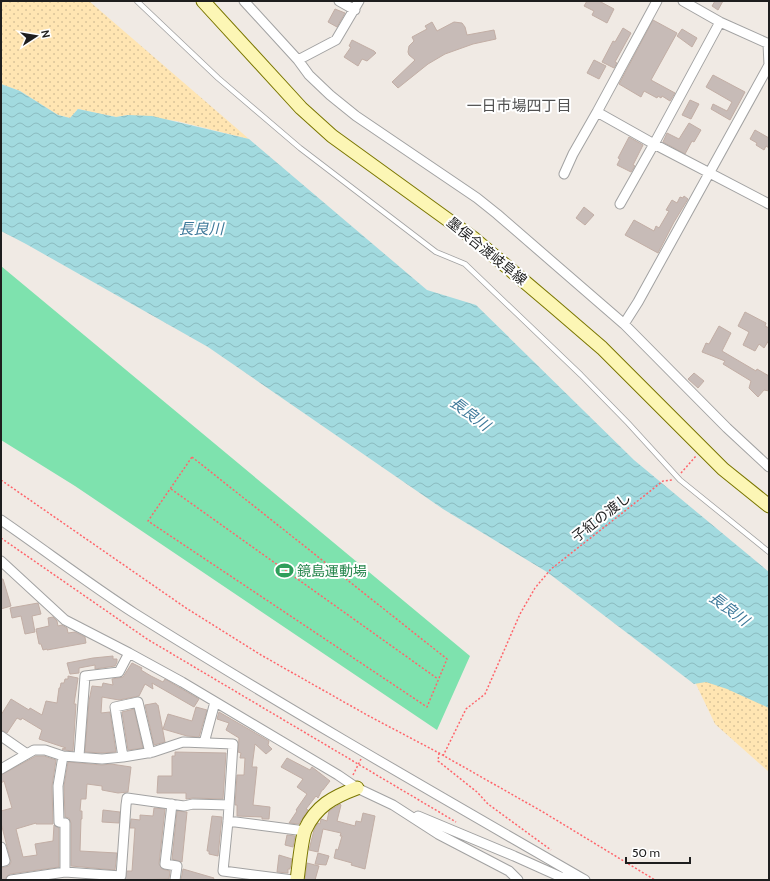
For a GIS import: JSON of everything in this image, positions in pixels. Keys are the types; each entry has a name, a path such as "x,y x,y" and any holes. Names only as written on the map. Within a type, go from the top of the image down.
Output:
{"main road":[{"name":"墨俣合渡岐阜線","path":"203,1 306,113 332,136 473,238 602,348 723,469 769,506"},
{"path":"297,880 305,831 318,810 326,802 353,785"}],"street":[{"path":"244,1 298,60 309,75 330,95 356,116 492,210 624,324 727,428 769,467"},
{"path":"339,1 355,10"},
{"path":"298,60 336,40 359,1"},
{"path":"564,174 573,154 657,1"},
{"path":"624,324 638,302 769,65 769,44 720,22 683,1"},
{"path":"620,204 720,22"},
{"path":"597,112 708,173 769,204"},
{"path":"1,520 133,612 220,666 365,753 584,879"},
{"path":"2,563 65,620 129,653 215,702 438,834 510,871 518,880"},
{"path":"79,756 85,676 119,672 129,653"},
{"path":"123,758 115,707 138,702 150,753"},
{"path":"204,743 215,702"},
{"path":"1,736 27,754"},
{"path":"1,769 34,750 45,750 63,756 79,756 102,759 123,758 150,753 183,742 233,744 223,871 293,880"},
{"path":"63,756 58,786 59,822 66,823 65,872"},
{"path":"11,880 65,872 121,878 126,805 128,798 184,806 193,804 229,805"},
{"path":"172,804 166,864 177,866 175,880"},
{"path":"393,806 561,877 584,879"},
{"path":"228,821 305,831"},
{"path":"1,847 5,861 1,862"}],"lane":[{"path":"136,1 218,78 300,148 436,252 466,264 623,417 676,476 769,552"}],"path":[{"path":"676,476 702,449"},
{"path":"192,456 447,658 426,707 148,521 170,489 192,456"},
{"path":"1,480 186,608 261,655 543,812 655,880"},
{"name":"子紅の渡し","path":"443,756 466,709 485,694 520,614 535,588 550,569 663,481"},
{"path":"170,489 438,679"},
{"path":"1,538 147,639 462,825"},
{"path":"353,785 359,764 365,753"},
{"path":"439,753 438,761 477,792 488,804 551,849"}],"sand":[{"path":"1,1 89,1 249,139 177,121 128,115 116,117 78,109 70,118 58,115 20,91 1,84"},
{"path":"711,680 769,707 769,772 715,724 695,682"}],"green space":[{"name":"鏡島運動場","path":"1,266 470,656 437,730 75,486 1,440"}],"water":[{"name":"長良川","path":"1,84 20,91 58,115 70,118 78,109 116,117 128,115 152,116 249,139 427,290 476,305 634,460 769,572 769,708 727,689 706,682 694,684 547,572 443,509 208,347 1,231"}],"building":[{"path":"587,1 599,1 614,9 607,23 592,15 594,11 584,6"},
{"path":"715,1 723,1 718,10 712,6"},
{"path":"335,9 345,13 337,27 328,22"},
{"path":"653,20 677,33 651,80 675,93 670,101 662,96 661,98 658,96 657,98 644,91 641,97 619,84"},
{"path":"432,22 437,31 454,22 462,23 465,27 467,35 494,30 496,39 473,44 445,54 428,64 398,88 392,82 415,60 409,55 408,52 409,46 414,41 412,37 427,29 425,26"},
{"path":"623,28 631,33 615,62 617,63 614,68 602,62 613,41 615,42"},
{"path":"682,29 697,38 692,47 677,36"},
{"path":"352,40 376,53 367,61 362,59 358,66 344,57 351,47 349,46"},
{"path":"594,60 606,66 599,79 587,73"},
{"path":"713,75 745,92 730,120 711,109 713,104 727,111 732,102 706,87"},
{"path":"690,100 699,104 691,119 682,115"},
{"path":"689,123 701,130 694,142 692,141 685,154 663,142 667,133 679,139"},
{"path":"755,130 769,138 769,148 766,146 764,150 750,139"},
{"path":"629,137 643,145 633,165 635,166 631,172 617,165 620,159 618,158"},
{"path":"684,196 688,199 658,253 625,235 634,220 654,231 656,226 659,228 669,211 666,210 672,200 677,203 680,197 683,198"},
{"path":"584,207 594,215 585,225 576,218"},
{"path":"745,312 766,323 765,326 769,328 769,340 764,348 759,344 755,351 743,345 749,332 738,326"},
{"path":"719,326 731,333 722,351 756,371 757,369 769,376 769,391 764,390 758,397 749,388 751,381 723,364 725,361 702,352 706,343 709,344"},
{"path":"694,373 704,381 698,388 688,379"},
{"path":"1,579 3,579 11,606 1,609"},
{"path":"38,603 41,614 32,616 35,632 25,634 21,616 12,618 10,608"},
{"path":"53,617 57,621 58,626 62,625 67,628 68,633 75,632 85,637 86,643 43,650 41,644 39,644 36,629 49,626 48,618"},
{"path":"113,656 113,659 117,659 115,666 95,669 95,665 79,668 79,673 70,674 67,663"},
{"path":"132,663 142,668 141,670 151,676 163,682 165,679 199,699 194,707 152,683 153,689 145,684 139,696 119,700 102,697 101,713 110,712 116,752 85,752 89,701 92,686 102,687 103,683 113,685 112,679 123,677"},
{"path":"68,676 78,678 74,704 76,704 73,751 64,750 62,749 66,748 39,739 42,730 22,718 21,720 17,718 7,733 1,730 1,715 11,699 29,710 30,708 42,715 46,701 57,703 61,683 64,683 65,679 68,679"},
{"path":"156,703 158,705 165,742 154,745 145,705"},
{"path":"196,707 207,710 199,737 187,736 163,729 168,714 192,721"},
{"path":"134,709 143,748 128,750 122,712"},
{"path":"219,712 269,741 268,745 272,749 266,754 255,744 252,767 257,767 253,805 270,807 269,819 262,819 262,817 237,816 237,805 235,805 237,775 244,775 245,758 240,758 241,753 238,752 239,738 226,730 229,723 217,719"},
{"path":"175,752 226,753 223,799 186,799 186,793 157,793 158,776 172,776 172,756 175,756"},
{"path":"36,756 44,756 56,760 52,786 53,824 36,823 16,829 23,857 37,855 35,844 53,841 54,825 59,828 59,867 10,874 5,880 1,880 1,868 9,866 11,862 1,823 1,811 12,808 4,781 1,783 1,775"},
{"path":"287,758 310,770 312,767 330,781 322,790 318,798 316,796 306,809 308,810 299,824 289,823 307,794 297,787 303,779 281,767"},
{"path":"68,762 102,765 111,764 131,767 128,792 118,793 102,790 102,786 87,784 86,799 81,799 80,811 82,811 82,819 80,851 117,853 115,870 71,866 71,823 69,818 65,817 64,786"},
{"path":"340,804 337,821 355,826 356,821 361,822 363,813 375,816 365,869 351,865 352,863 334,858 342,836 340,836 341,833 323,829 318,852 309,850 314,830 318,823 320,824 321,819 327,821 329,811"},
{"path":"154,808 165,809 159,864 162,869 170,871 169,879 125,880 127,871 132,871 135,828 130,828 131,819 140,820 140,815 153,816"},
{"path":"103,810 120,812 119,823 102,822"},
{"path":"177,811 187,812 182,862 172,859"},
{"path":"212,816 222,817 218,856 209,854 209,851 207,851"},
{"path":"287,835 295,836 293,847 285,845"},
{"path":"318,853 329,856 326,865 315,864"},
{"path":"279,855 292,859 288,873 277,872"},
{"path":"307,863 319,866 315,880 305,880"},
{"path":"183,869 214,878 213,880 181,880"}],"place":[{"name":"鏡島運動場","path":"284,571"}],"district":[{"name":"一日市場四丁目","path":"519,106"}]}
